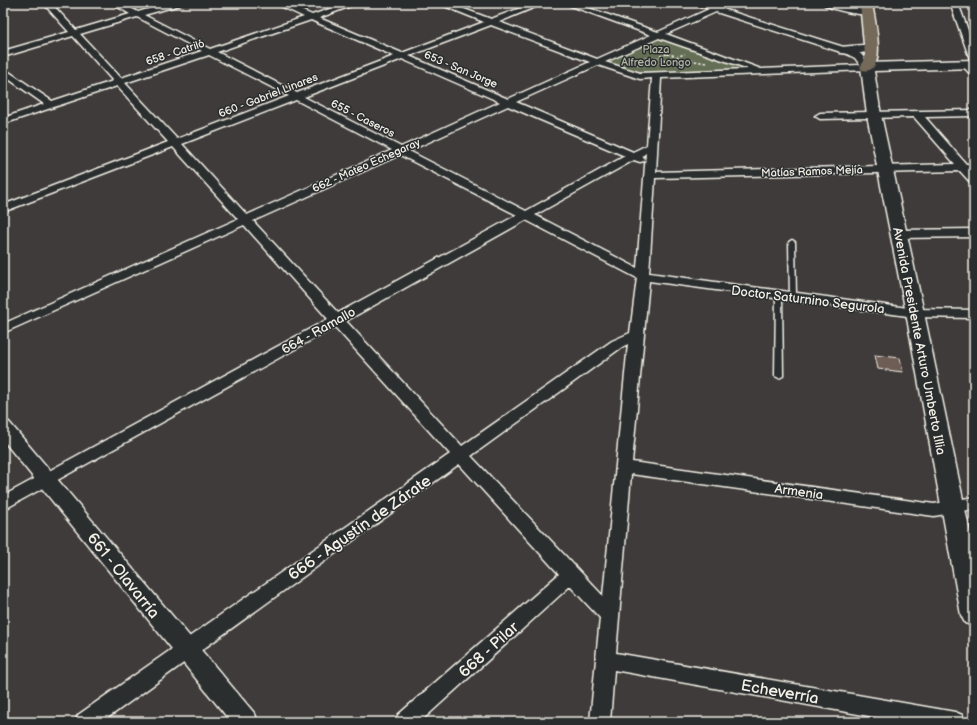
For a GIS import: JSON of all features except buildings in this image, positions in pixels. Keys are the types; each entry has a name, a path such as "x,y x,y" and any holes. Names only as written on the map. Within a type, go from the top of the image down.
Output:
{"main road":[{"path":"862,7 863,49 867,67"},
{"path":"862,7 872,55 871,62 867,67"},
{"path":"844,50 863,49"},
{"path":"867,67 972,65"},
{"name":"Avenida Presidente Arturo Umberto Illia","path":"867,67 874,115 915,312 974,615"}],"street":[{"path":"47,3 609,616"},
{"name":"655 - Caseros","path":"115,3 643,276"},
{"path":"3,54 177,3"},
{"name":"653 - San Jorge","path":"278,3 634,156"},
{"name":"658 - Catriló","path":"3,121 354,3"},
{"path":"441,3 653,84 657,82 765,72 867,67"},
{"name":"660 - Gabriel Linares","path":"3,209 541,3"},
{"path":"566,3 765,72"},
{"path":"697,3 844,50 858,56 867,67"},
{"name":"662 - Mateo Echegaray","path":"3,329 729,3"},
{"path":"826,3 862,7"},
{"path":"954,3 972,65"},
{"path":"3,71 51,105"},
{"path":"600,722 623,468 643,276 657,82"},
{"path":"820,116 974,113"},
{"path":"917,114 968,167 974,180"},
{"name":"664 - Ramallo","path":"3,504 652,146"},
{"path":"634,156 651,170"},
{"name":"Matías Ramos Mejía","path":"651,170 968,167"},
{"path":"899,234 974,233"},
{"name":"Doctor Saturnino Segurola","path":"643,276 793,298 915,312 974,314"},
{"name":"666 - Agustín de Zárate","path":"85,722 617,344 636,335"},
{"name":"661 - Olavarría","path":"3,427 246,722"},
{"name":"Armenia","path":"623,468 934,510 974,503"},
{"name":"668 - Pilar","path":"406,722 570,575"},
{"name":"Echeverría","path":"605,660 955,722"}],"lane":[{"path":"792,242 793,298"},
{"path":"779,296 779,376"}],"path":[{"path":"626,61 644,65 675,60 676,57 668,54 660,56 666,61"}],"green space":[{"name":"Plaza Alfredo Longo","path":"659,38 743,67 741,69 649,72 629,71 606,63 606,61"}]}
